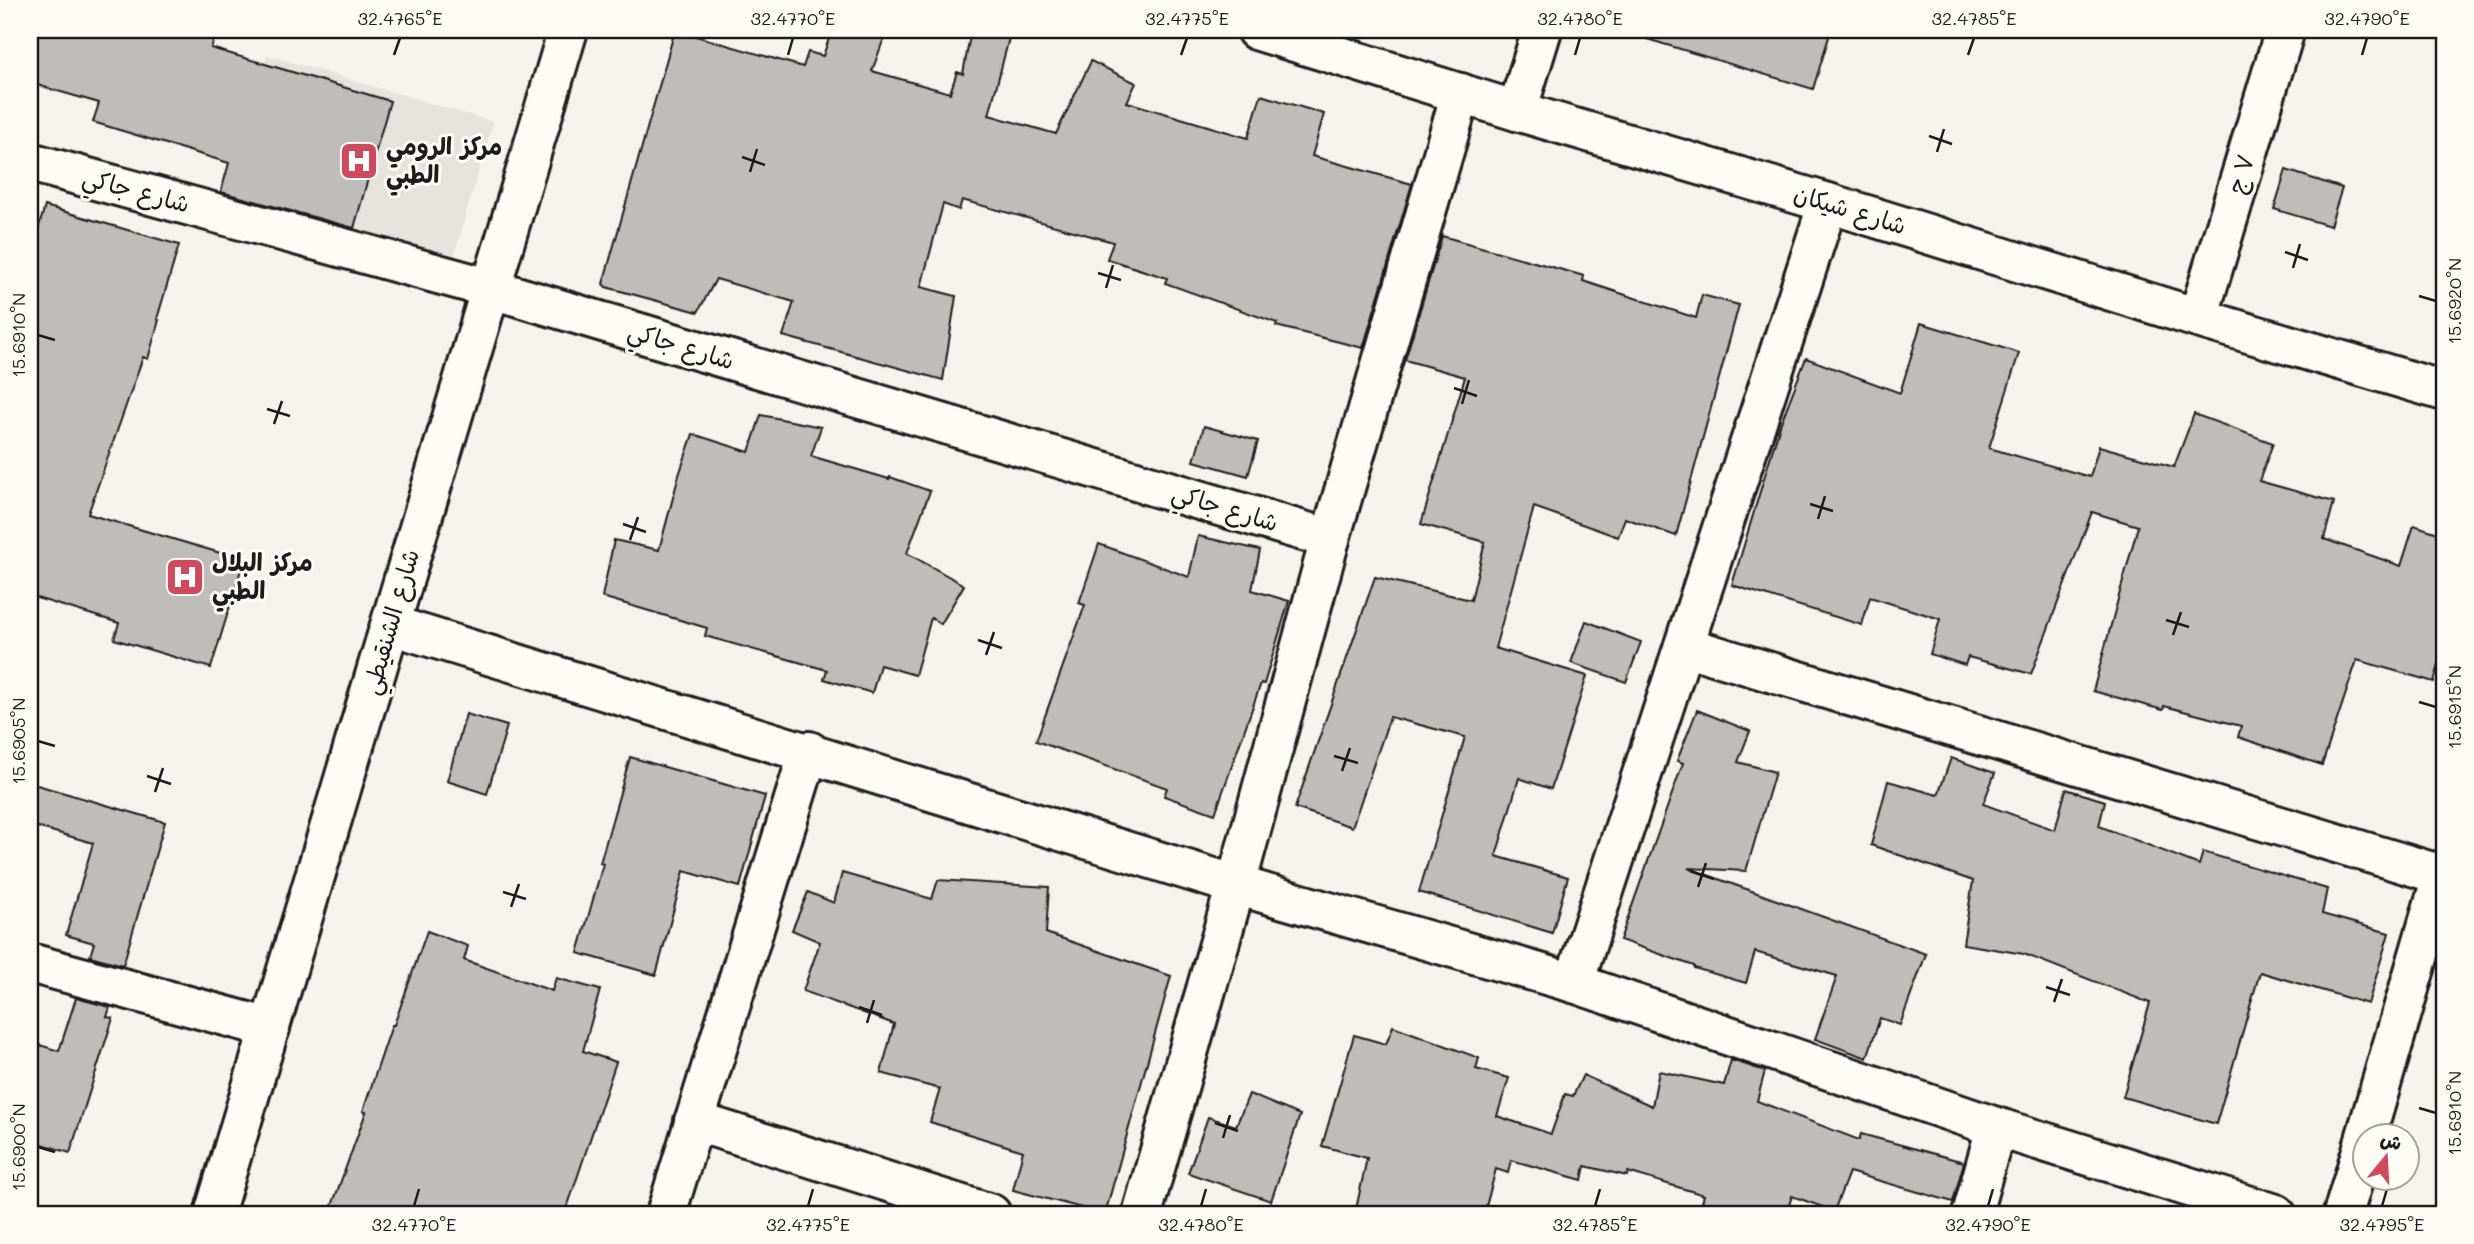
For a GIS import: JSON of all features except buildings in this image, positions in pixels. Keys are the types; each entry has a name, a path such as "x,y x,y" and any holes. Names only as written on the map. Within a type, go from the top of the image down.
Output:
{"street":[{"name":"شارع الشنقيطي","path":"215,1214 568,30"},
{"name":"شارع شيكان","path":"1256,30 2444,391"},
{"path":"1517,111 1542,30"},
{"name":"٧ ج","path":"2198,318 2285,30"},
{"path":"1142,1214 1236,885 1330,539 1461,93"},
{"name":"شارع جاكي","path":"30,162 489,288 1330,539"},
{"path":"1574,983 1828,203"},
{"path":"391,625 809,751 1236,885 1574,983 1996,1127 2276,1214"},
{"path":"1684,646 2443,872 2370,1122"},
{"path":"666,1214 809,751"},
{"path":"30,963 270,1028"},
{"path":"694,1121 991,1214"},
{"path":"1972,1214 1996,1127"},
{"path":"2343,1214 2352,1183"}],"shaded area":[{"name":"مركز الرومي الطبي","path":"267,55 493,122 451,266 225,200"}],"place":[{"name":"مركز الرومي الطبي","path":"359,161"},
{"name":"مركز البلال الطبي","path":"185,577"}]}
